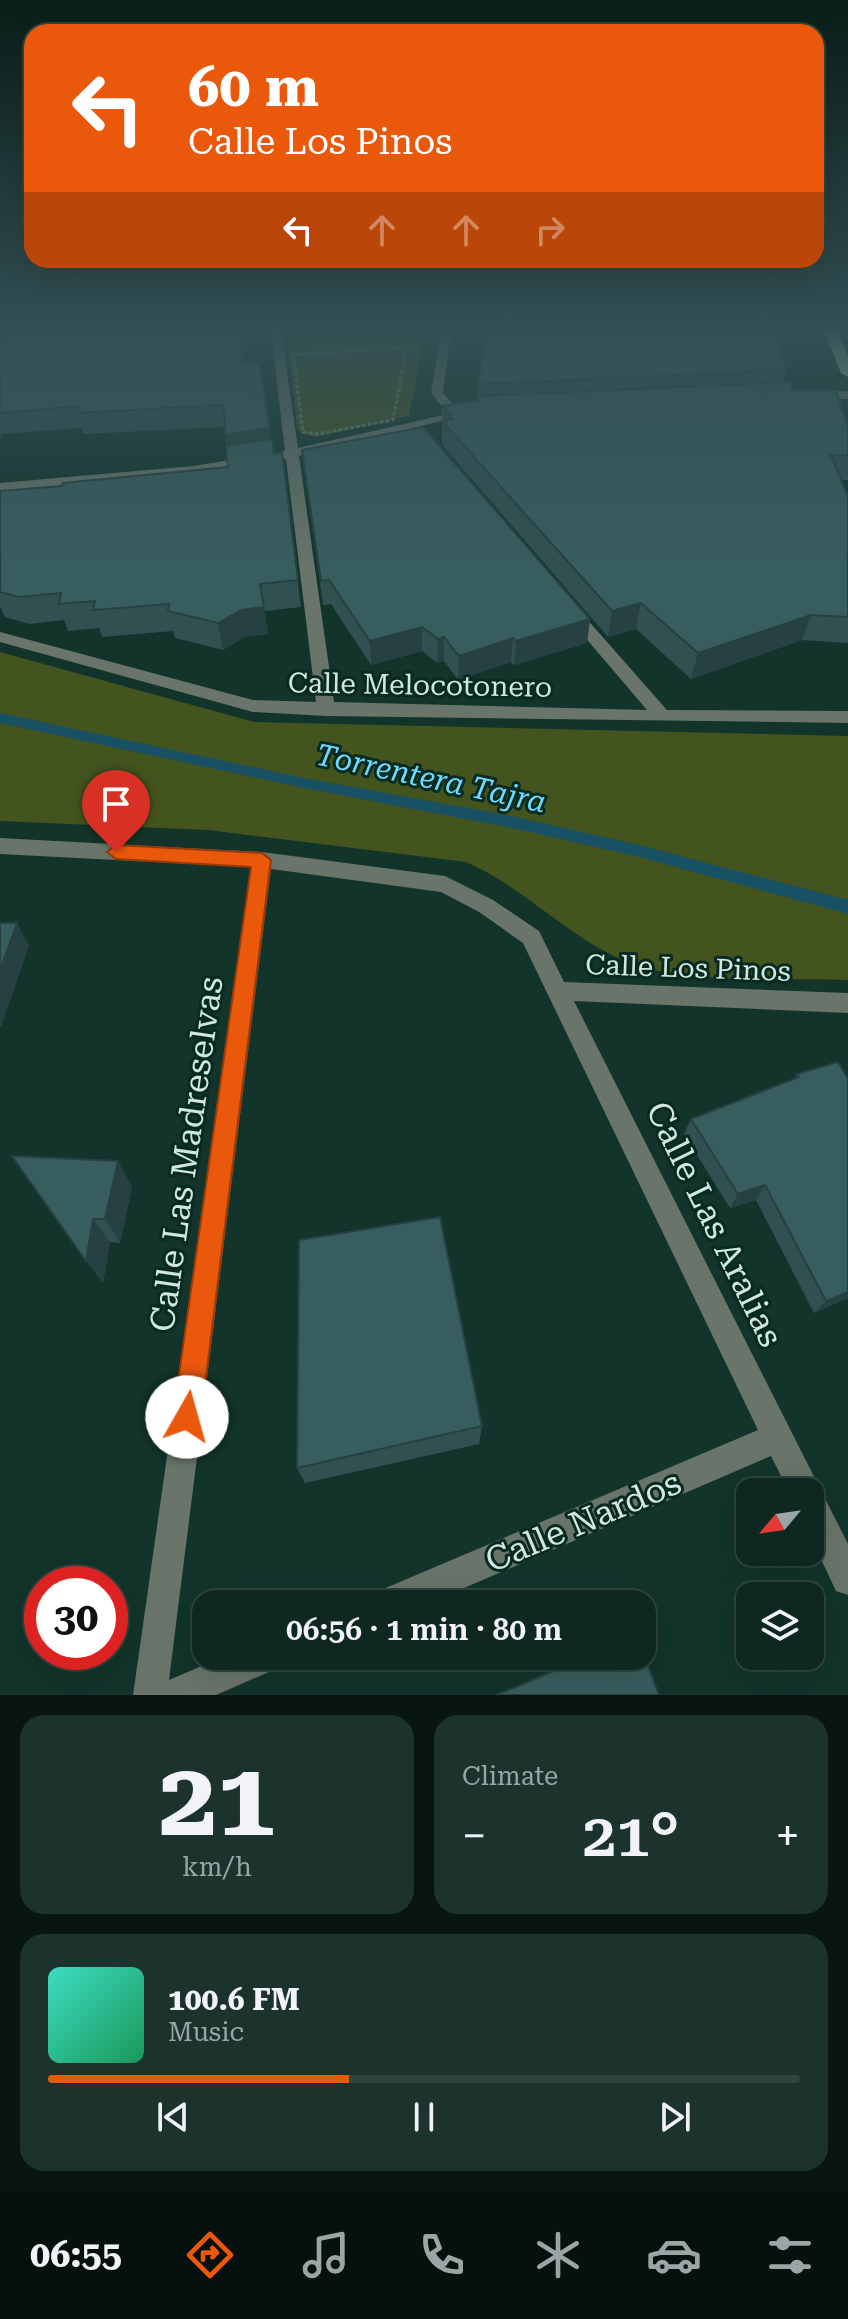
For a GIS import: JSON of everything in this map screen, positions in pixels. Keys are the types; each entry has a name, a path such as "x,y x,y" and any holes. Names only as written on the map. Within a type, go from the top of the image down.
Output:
{"street":[{"path":"286,410 326,710"},
{"path":"452,410 456,415"},
{"path":"0,487 193,470 419,432 456,415 477,412"},
{"path":"558,596 662,716"},
{"name":"Calle Melocotonero","path":"0,637 253,706 326,710 848,717"},
{"name":"Calle Los Pinos","path":"0,846 262,860 445,884 486,906 531,937 557,991 848,1003"},
{"name":"Calle Las Madreselvas","path":"150,1695 262,860"},
{"name":"Calle Las Aralias","path":"557,991 798,1478"},
{"name":"Calle Nardos","path":"421,1590 778,1437"},
{"path":"824,1530 848,1579"},
{"path":"175,1695 233,1670"}],"path":[{"path":"300,410 303,432 318,434 393,420 395,410"}],"green space":[{"path":"295,410 410,410 409,416 316,437 300,433"},
{"path":"0,652 254,722 848,736 848,980 732,979 645,968 602,950 507,884 466,862 208,830 0,821"}],"building":[{"path":"0,410 32,410 0,413"},
{"path":"77,410 130,410 77,413"},
{"path":"224,410 267,410 270,428 226,435"},
{"path":"445,410 842,410 848,427 848,455 831,455 848,497 848,617 811,615 698,653 641,603 612,611 442,421 453,419"},
{"path":"423,427 590,619 516,641 513,638 459,656 444,637 438,639 422,627 370,641 329,580 321,581 302,450"},
{"path":"272,439 274,454 282,452 298,580 260,584 264,607 241,610 218,623 168,611 169,604 93,610 95,601 59,604 61,593 19,597 0,592 0,491 228,467 226,446"},
{"path":"0,923 17,923 0,970"},
{"path":"838,1062 848,1079 848,1292 826,1301 765,1185 738,1194 691,1119 799,1077 797,1074"},
{"path":"12,1156 118,1161 105,1219 93,1219 86,1261"},
{"path":"440,1217 482,1426 297,1468 299,1240"},
{"path":"555,1670 650,1670 659,1695 495,1695"}],"waterway":[{"name":"Torrentera Tajra","path":"0,718 304,783 512,822 639,851 848,907"}],"route":[{"path":"116,852 262,860 187,1417"}]}
